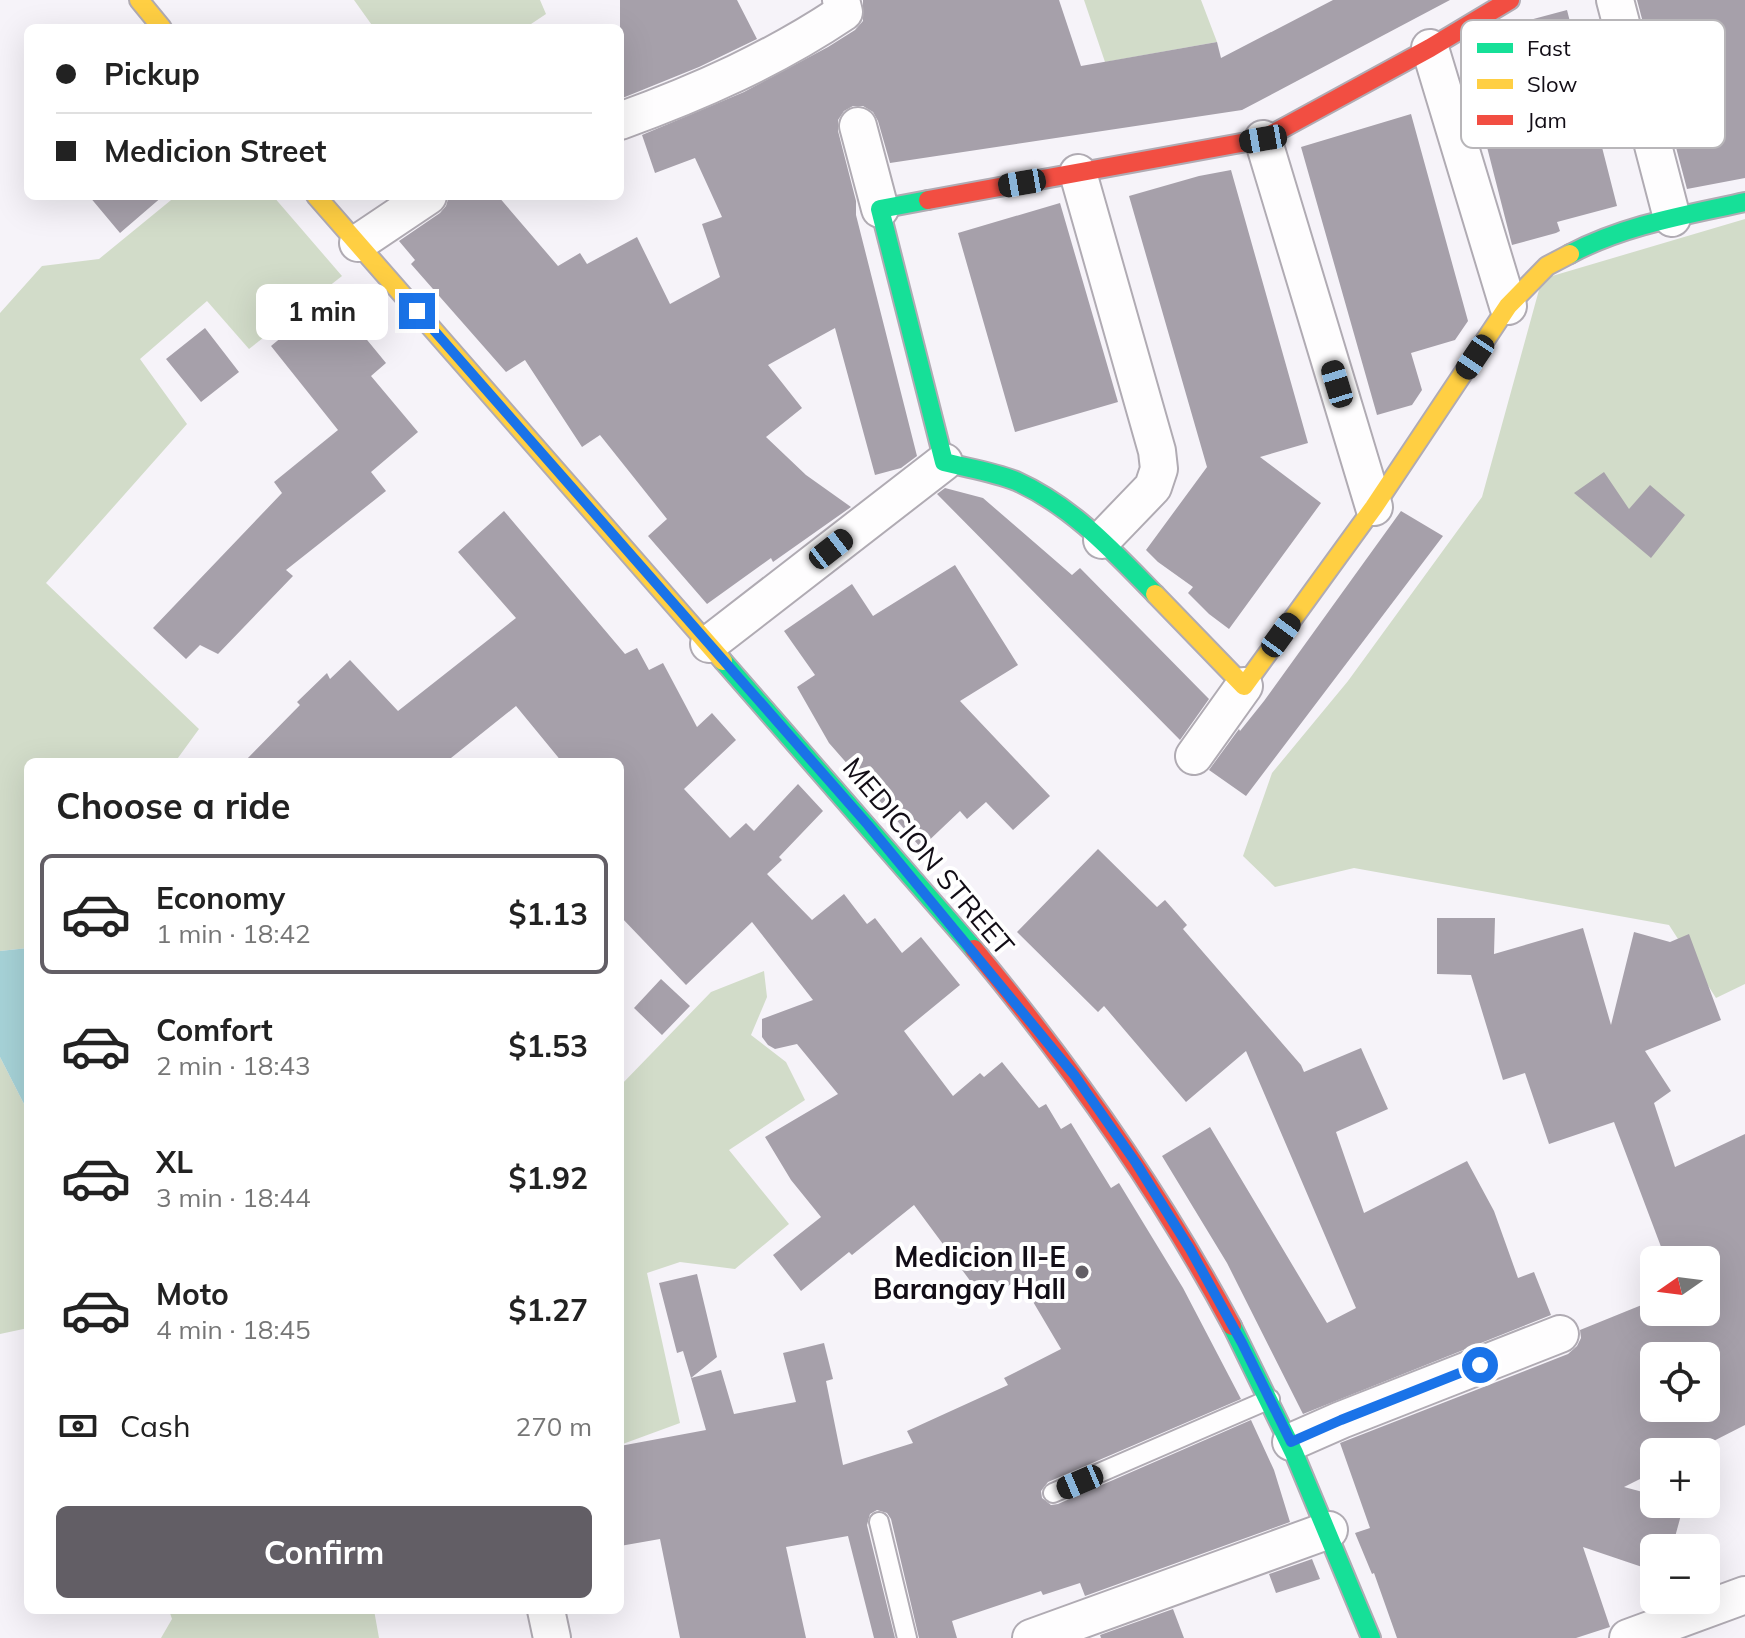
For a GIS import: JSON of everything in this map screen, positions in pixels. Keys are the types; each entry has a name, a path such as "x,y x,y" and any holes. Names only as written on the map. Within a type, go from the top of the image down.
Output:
{"street":[{"path":"139,0 159,24"},
{"path":"624,119 743,72 789,47 844,12 841,0"},
{"path":"1477,20 1510,0"},
{"path":"1615,0 1620,20"},
{"path":"880,209 1263,139 1461,29"},
{"path":"1430,48 1508,306"},
{"path":"858,126 944,462"},
{"path":"1263,139 1374,507"},
{"path":"1654,148 1672,218"},
{"path":"1078,173 1157,451 1159,469 1153,487 1102,540"},
{"name":"MEDICION STREET","path":"320,200 887,847 1075,1076 1136,1163 1190,1249 1242,1343 1291,1442 1371,1638"},
{"path":"358,243 422,200"},
{"path":"1194,756 1374,507 1508,306 1547,266 1594,241 1672,218 1745,202"},
{"path":"944,462 1015,481 1070,513 1102,540 1244,686"},
{"path":"709,644 944,462"},
{"path":"1291,1442 1560,1334"},
{"path":"1031,1638 1329,1530"},
{"path":"1628,1638 1745,1595"},
{"path":"547,1614 552,1638"}],"lane":[{"path":"1053,1493 1270,1399"},
{"path":"879,1522 907,1638"}],"green space":[{"path":"354,0 540,0 546,14 531,24 371,24"},
{"path":"1084,0 1201,0 1217,42 1105,62"},
{"path":"171,200 276,200 342,276 249,349 207,301 140,359 187,424 46,583 199,729 178,758 24,758 24,948 0,951 0,313 42,266 99,259"},
{"path":"1745,219 1745,984 1716,998 1669,925 1354,868 1275,887 1243,856 1272,773 1348,681 1482,497 1542,279"},
{"path":"764,971 767,997 751,1035 786,1062 805,1100 729,1150 789,1224 735,1269 680,1262 647,1273 680,1423 624,1444 624,1082 711,992"},
{"path":"0,1057 24,1104 24,1329 0,1334"},
{"path":"170,1614 375,1614 379,1638 161,1638 172,1619"}],"water":[{"path":"24,948 24,1104 0,1057 0,951"}],"building":[{"path":"620,0 737,0 757,39 624,97 624,24 620,24"},
{"path":"863,0 1059,0 1081,66 1217,42 1221,58 1333,0 1450,0 1242,110 890,163 873,112 863,106 853,106 844,111 838,120 838,131 917,456 901,468 875,475 835,328 768,365 802,408 766,437 806,475 851,507 707,604 648,536 667,519 600,435 582,447 525,360 506,372 411,264 415,260 399,241 440,213 448,200 501,200 558,266 580,253 587,264 637,237 670,304 720,277 702,224 722,217 695,158 655,173 642,135 744,92 828,47 855,30 863,21"},
{"path":"1637,0 1745,0 1745,178 1687,189 1676,148 1725,148 1725,20 1642,20"},
{"path":"1567,10 1570,20 1530,20"},
{"path":"1411,114 1468,321 1455,340 1411,353 1422,390 1412,405 1377,415 1301,147"},
{"path":"1487,148 1602,148 1617,206 1557,222 1560,231 1512,245"},
{"path":"1231,170 1308,443 1260,457 1321,503 1229,629 1188,593 1193,587 1146,550 1207,467 1129,196"},
{"path":"92,200 158,200 120,233"},
{"path":"1060,203 1118,402 1015,432 958,233"},
{"path":"331,296 386,363 371,376 418,432 371,472 386,491 286,570 293,576 218,654 200,645 186,659 153,628 282,493 274,482 338,430 271,346"},
{"path":"205,328 239,372 201,402 166,359"},
{"path":"1604,472 1629,509 1650,485 1685,515 1651,558 1574,493"},
{"path":"945,488 983,498 1072,575 1080,568 1209,699 1180,740 937,494"},
{"path":"504,511 625,654 637,648 649,670 663,663 697,727 712,713 736,740 684,789 730,838 746,823 754,831 798,784 823,811 767,874 812,920 844,894 867,924 875,918 902,953 921,937 960,985 904,1031 953,1096 980,1073 984,1077 1002,1062 1039,1108 1046,1104 1061,1129 1071,1123 1111,1188 1119,1183 1183,1288 1241,1399 1048,1482 1041,1491 1042,1498 1051,1505 1058,1504 1251,1420 1274,1470 1290,1522 1085,1596 1080,1583 1043,1595 1041,1591 952,1621 957,1638 919,1638 891,1519 887,1513 877,1510 870,1514 867,1525 895,1638 874,1638 848,1536 786,1547 806,1638 680,1638 660,1539 624,1545 624,1445 706,1430 691,1378 721,1370 734,1414 796,1402 783,1353 824,1343 833,1379 826,1381 843,1465 913,1443 907,1431 1008,1385 1004,1378 1061,1349 1019,1278 993,1297 981,1281 974,1286 914,1205 801,1291 773,1255 821,1217 791,1180 765,1137 838,1094 797,1044 775,1049 768,1045 762,1037 762,1019 813,1000 752,922 686,985 624,920 624,758 559,758 516,706 451,758 248,758 327,673 330,679 350,660 398,711 516,618 458,552"},
{"path":"1401,511 1443,536 1246,796 1209,770 1264,701"},
{"path":"955,565 1018,665 960,701 1050,796 1013,830 986,802 967,819 960,811 921,848 829,743 797,687 815,675 784,631 852,584 873,616"},
{"path":"1098,849 1157,907 1165,900 1187,925 1183,929 1304,1072 1361,1048 1388,1109 1336,1132 1364,1213 1467,1161 1494,1211 1518,1278 1534,1272 1551,1315 1303,1414 1227,1263 1162,1156 1210,1127 1327,1323 1356,1308 1246,1051 1186,1102 1104,1006 1098,1012 1017,932"},
{"path":"1437,918 1495,918 1494,954 1583,928 1611,1025 1634,932 1670,942 1689,934 1721,1020 1645,1051 1671,1091 1654,1103 1675,1167 1745,1134 1745,1425 1719,1438 1640,1438 1640,1479 1624,1487 1640,1491 1640,1518 1680,1518 1676,1534 1640,1534 1640,1566 1583,1547 1610,1627 1576,1638 1397,1638 1374,1573 1355,1533 1370,1528 1340,1443 1568,1354 1581,1338 1580,1330 1640,1306 1640,1326 1720,1326 1720,1246 1661,1246 1614,1122 1549,1144 1525,1073 1503,1080 1471,975 1437,974"},
{"path":"661,979 690,1006 662,1035 634,1008"},
{"path":"697,1274 717,1357 691,1378 683,1351 677,1353 659,1283"},
{"path":"1312,1559 1320,1579 1276,1593 1269,1574"},
{"path":"1173,1609 1184,1638 1101,1638 1100,1635"}],"traffic: fast":[{"path":"928,200 880,209 944,462 1008,478 1036,491 1074,516 1155,594"},
{"path":"1570,254 1634,228 1745,202"},
{"path":"723,661 974,949"},
{"path":"1232,1326 1294,1453 1371,1638"}],"traffic: slow":[{"path":"139,0 159,24"},
{"path":"320,200 723,661"},
{"path":"1155,594 1244,686 1374,507 1508,306 1547,266 1570,254"}],"traffic: jam":[{"path":"1477,20 1510,0"},
{"path":"928,200 1263,139 1461,29"},
{"path":"974,949 1112,1131 1175,1226 1232,1326"}],"place":[{"name":"Medicion II-E Barangay Hall","path":"1082,1272"}],"route":[{"path":"417,311 868,825 963,936 1075,1076 1136,1163 1190,1249 1242,1343 1291,1442 1480,1365"}]}
